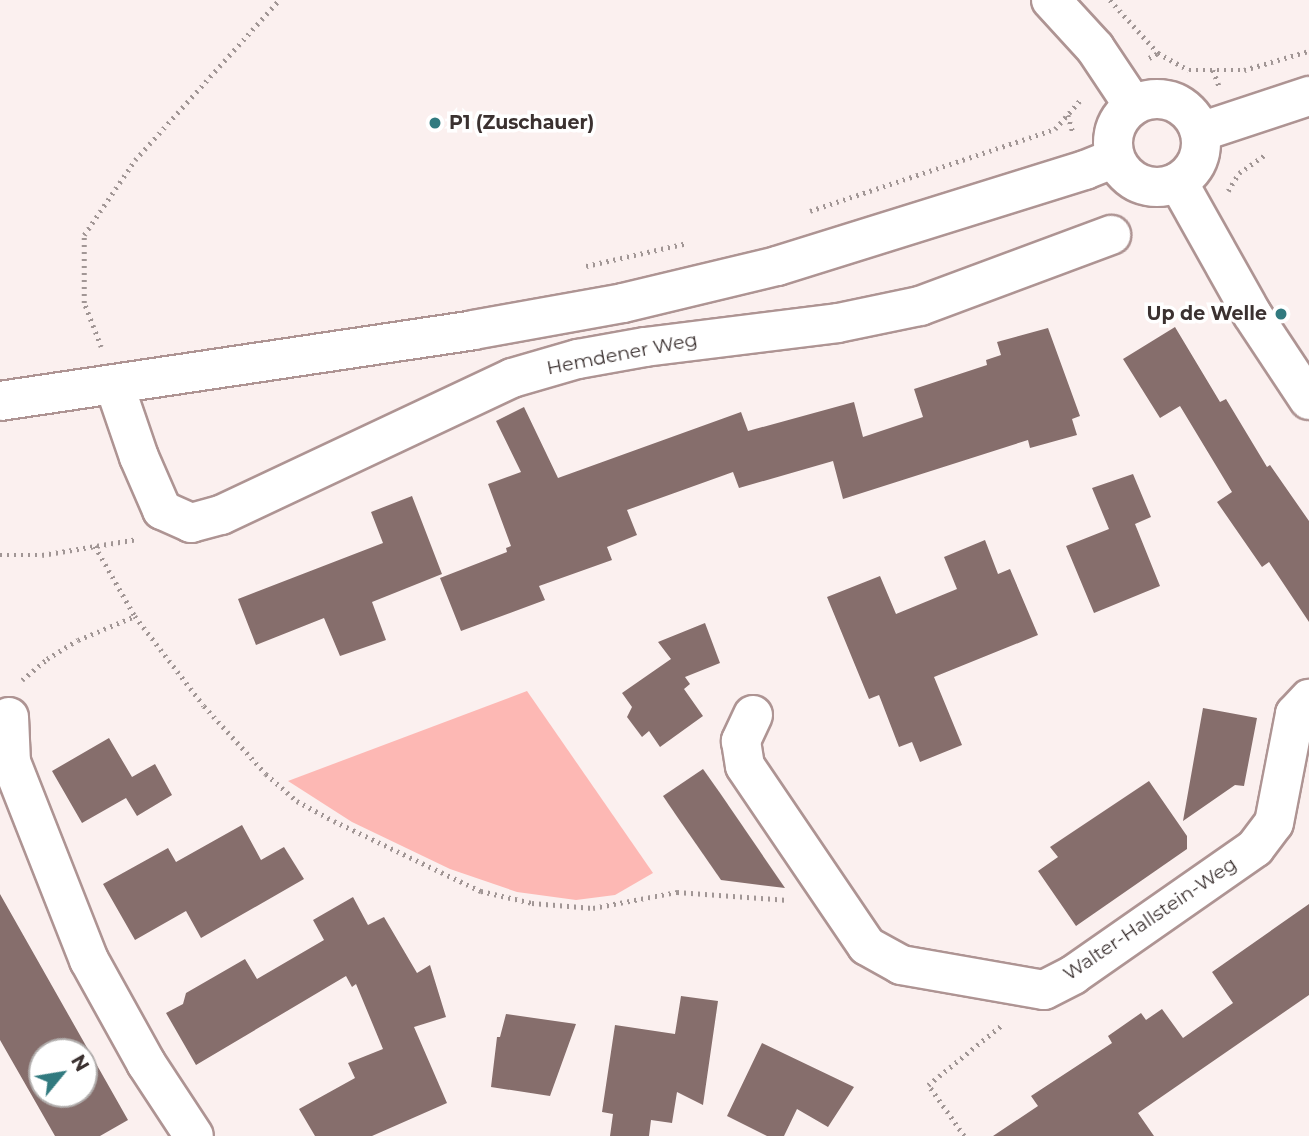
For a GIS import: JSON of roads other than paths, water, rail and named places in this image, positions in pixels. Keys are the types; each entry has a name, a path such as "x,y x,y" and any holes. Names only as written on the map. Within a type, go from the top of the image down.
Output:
{"street":[{"path":"1051,0 1095,48 1133,105"},
{"path":"1199,132 1309,96"},
{"path":"1148,99 1165,99 1180,105 1193,117 1199,132 1199,155 1188,175 1178,182 1153,187 1141,184 1129,178 1115,158 1113,134 1124,113 1133,105 1148,99"},
{"path":"0,401 474,330 623,303 777,266 1085,170 1115,158"},
{"path":"1178,182 1252,314 1309,400"},
{"name":"Hemdener Weg","path":"114,384 139,457 162,510 191,523 221,515 512,378 578,359 631,349 758,330 838,323 920,306 1111,235"},
{"name":"Walter-Hallstein-Weg","path":"753,715 741,741 745,766 867,946 893,961 995,983 1044,989 1073,975 1255,848 1274,823 1295,714 1309,699"},
{"path":"9,718 11,762 89,960 146,1063 194,1136"}],"place":[{"name":"P1 (Zuschauer)","path":"435,123"},
{"name":"Up de Welle","path":"1281,314"}]}
